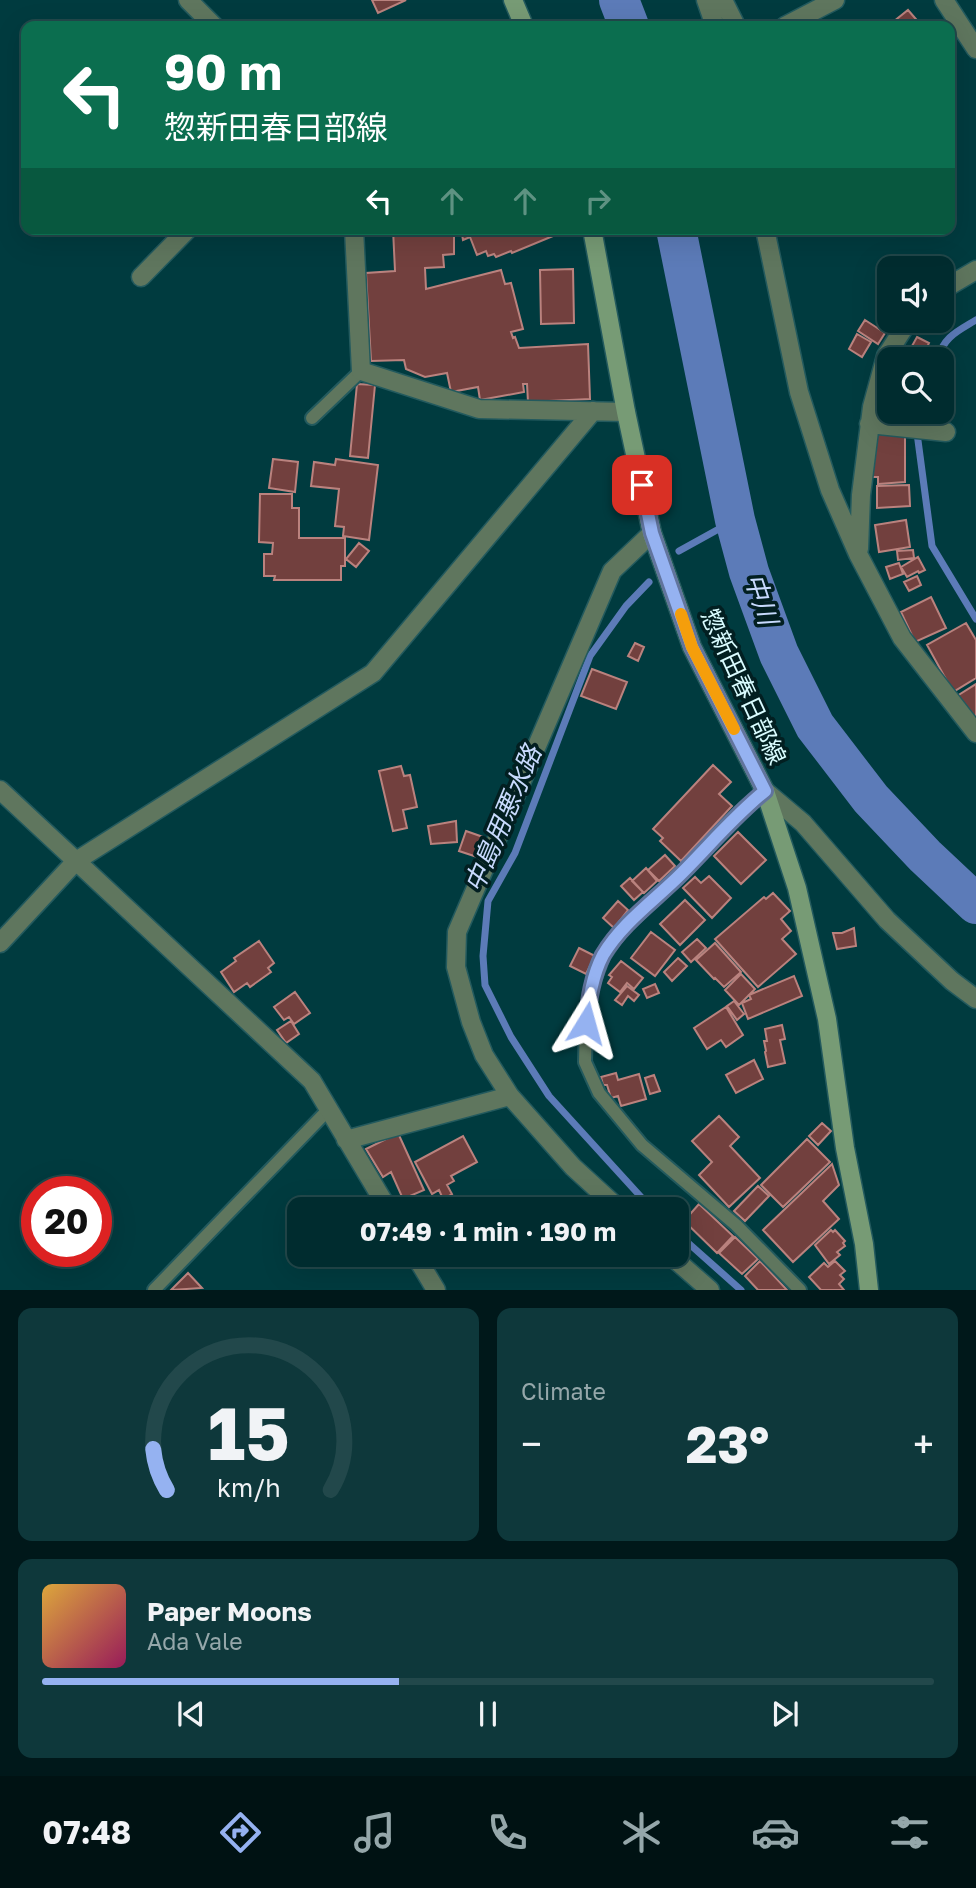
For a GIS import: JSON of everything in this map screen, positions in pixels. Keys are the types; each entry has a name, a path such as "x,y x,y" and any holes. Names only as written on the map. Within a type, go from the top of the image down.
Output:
{"main road":[{"path":"513,0 522,21"},
{"name":"惣新田春日部線","path":"593,235 652,533 692,647 765,791 797,888 827,1019 845,1148 870,1281 869,1290"}],"street":[{"path":"188,0 209,21"},
{"path":"706,0 713,21"},
{"path":"723,0 734,21"},
{"path":"795,21 835,0"},
{"path":"944,0 976,49"},
{"path":"141,278 182,235"},
{"path":"354,235 361,371 479,409 626,412"},
{"path":"766,235 799,392 830,490 858,554 902,638 976,733"},
{"path":"954,283 976,270"},
{"path":"858,554 860,495 872,407 886,356 901,333"},
{"path":"0,943 76,861 373,673 593,411"},
{"path":"869,424 946,432"},
{"path":"606,1197 573,1167 510,1096 484,1055 471,1022 456,967 457,932 612,570 652,533"},
{"path":"0,790 312,1082 381,1197"},
{"path":"765,791 803,823 887,920 952,981 976,999"},
{"path":"346,1140 510,1096"},
{"path":"422,1267 436,1290"},
{"path":"684,1267 710,1290"}],"lane":[{"path":"312,418 361,371"},
{"path":"765,791 744,808 681,874 635,916 603,957 591,989 586,1023 585,1062 599,1093 642,1145 736,1225 800,1290"},
{"path":"154,1290 328,1110"}],"building":[{"path":"372,0 406,0 378,13"},
{"path":"908,10 918,21 894,21"},
{"path":"393,235 454,235 454,254 443,255 444,267 425,268 426,289 501,270 505,284 511,283 523,329 511,332 519,348 588,344 590,399 528,402 527,384 523,384 524,392 480,400 478,387 451,392 447,373 425,377 406,369 404,360 371,361 366,273 395,271"},
{"path":"462,235 556,235 496,257 494,254 488,256 486,251 477,255 470,237 463,240"},
{"path":"573,269 574,323 541,324 540,270"},
{"path":"865,320 877,328 877,333 885,333 878,344 858,331"},
{"path":"857,334 871,342 862,357 849,349"},
{"path":"917,337 929,343 927,347 912,346"},
{"path":"357,384 375,385 368,458 350,456"},
{"path":"876,432 905,432 905,482 878,484 878,477 872,477 872,449 876,449"},
{"path":"273,459 298,462 295,492 269,488"},
{"path":"336,459 378,465 369,540 343,536 344,527 335,526 339,489 311,486 314,462 335,465"},
{"path":"909,485 910,506 877,508 877,486"},
{"path":"260,494 292,494 292,508 299,508 299,538 345,538 345,566 341,566 341,580 274,580 275,576 264,576 264,554 272,554 273,543 259,542"},
{"path":"906,520 910,547 879,552 875,525"},
{"path":"359,543 369,551 356,567 346,559"},
{"path":"913,550 914,558 898,560 897,551"},
{"path":"918,557 925,570 907,577 901,567"},
{"path":"899,563 903,574 890,579 886,567"},
{"path":"917,576 921,585 909,591 904,582"},
{"path":"931,597 946,628 915,642 901,612"},
{"path":"966,623 976,640 976,678 953,692 927,645"},
{"path":"635,643 644,647 638,661 628,656"},
{"path":"592,669 627,682 616,709 581,696"},
{"path":"976,684 976,724 957,696"},
{"path":"713,765 731,782 719,794 732,806 681,861 660,841 663,838 653,829"},
{"path":"401,766 404,776 410,775 417,807 403,810 407,828 393,831 379,771"},
{"path":"456,821 457,842 431,844 428,826"},
{"path":"466,831 483,837 477,857 459,851"},
{"path":"738,832 766,860 741,884 714,856"},
{"path":"665,855 675,866 659,881 648,870"},
{"path":"646,868 657,881 644,893 632,881"},
{"path":"709,876 731,898 712,918 683,888 695,877 701,883"},
{"path":"630,878 643,892 634,900 621,886"},
{"path":"773,893 790,911 781,919 791,931 782,939 796,954 758,987 715,939 764,897 766,899"},
{"path":"685,900 705,920 680,945 660,924"},
{"path":"618,901 628,910 614,928 603,918"},
{"path":"854,928 856,946 837,949 833,933"},
{"path":"651,932 675,950 655,976 631,958"},
{"path":"697,939 706,948 691,962 682,952"},
{"path":"259,941 274,963 268,968 271,972 250,987 247,983 234,992 221,972 236,961 234,958"},
{"path":"715,943 741,972 724,987 696,960"},
{"path":"579,948 595,956 586,974 570,966"},
{"path":"678,958 687,966 672,981 664,972"},
{"path":"621,961 643,978 634,989 627,983 620,992 608,983 612,977 609,975"},
{"path":"741,974 755,989 739,1005 725,990"},
{"path":"794,976 802,996 748,1019 742,1003 751,999 749,995"},
{"path":"655,984 659,993 647,998 643,989"},
{"path":"627,986 639,995 634,1001 628,996 622,1005 615,1000"},
{"path":"295,992 310,1013 294,1024 289,1017 284,1020 274,1007"},
{"path":"734,1001 744,1014 737,1020 727,1006"},
{"path":"726,1007 743,1035 726,1047 721,1040 707,1049 694,1028"},
{"path":"291,1021 299,1034 286,1043 277,1030"},
{"path":"782,1025 785,1039 780,1040 785,1063 768,1067 765,1029"},
{"path":"754,1060 763,1079 736,1093 726,1075"},
{"path":"616,1073 618,1080 639,1074 646,1099 621,1106 618,1096 611,1098 601,1077"},
{"path":"654,1075 660,1091 650,1094 645,1078"},
{"path":"719,1116 739,1137 730,1146 760,1178 729,1207 699,1175 712,1162 692,1141"},
{"path":"822,1123 831,1131 818,1145 809,1136"},
{"path":"398,1133 424,1190 402,1197 391,1172 383,1177 366,1149"},
{"path":"463,1136 477,1162 451,1176 454,1181 447,1185 452,1194 442,1197 439,1190 432,1194 415,1162"},
{"path":"807,1139 830,1162 783,1207 761,1185"},
{"path":"832,1164 839,1185 823,1201 839,1219 793,1262 763,1230"},
{"path":"758,1186 769,1196 745,1221 734,1211"},
{"path":"699,1204 733,1236 717,1253 689,1226 689,1215"},
{"path":"831,1230 835,1230 845,1241 845,1246 837,1252 840,1255 829,1264 815,1245"},
{"path":"735,1237 758,1259 742,1274 719,1253"},
{"path":"760,1261 787,1290 758,1290 745,1276"},
{"path":"835,1261 845,1271 840,1275 844,1279 839,1284 844,1290 821,1290 809,1277 824,1263 828,1267"},
{"path":"188,1273 202,1288 171,1290"}],"waterway":[{"name":"中川","path":"619,0 627,21"},
{"name":"中川","path":"677,235 735,520 749,572 779,654 815,726 871,799 925,856 976,904"},
{"path":"943,347 957,331 976,320"},
{"path":"919,424 917,433 932,546 976,619"},
{"name":"中島用悪水路","path":"679,551 735,520"},
{"name":"中島用悪水路","path":"641,1197 549,1096 511,1037 485,985 483,956 488,901 515,853 590,656 626,606 649,582"},
{"name":"中島用悪水路","path":"689,1244 741,1290"}],"slow traffic":[{"path":"681,614 692,647 734,729"}],"route":[{"path":"586,1023 591,989 603,957 620,932 681,874 744,808 765,791 692,647 652,533 642,485"}]}
